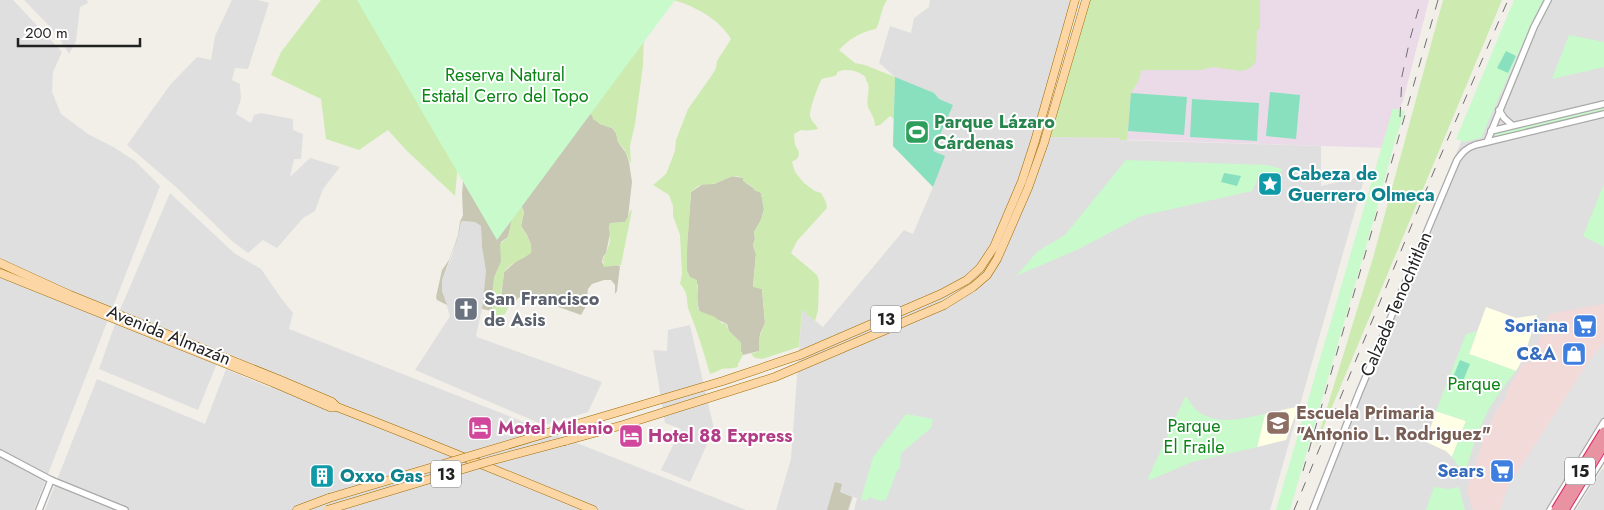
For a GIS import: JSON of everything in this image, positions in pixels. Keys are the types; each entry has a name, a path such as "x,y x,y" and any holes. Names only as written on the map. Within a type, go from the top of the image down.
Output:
{"highway":[{"name":"15","path":"1557,507 1604,432"},
{"name":"15","path":"1569,510 1604,444"}],"main road":[{"name":"13","path":"297,510 328,498 723,381 800,355 941,294 962,282 977,271 994,247 1022,181 1074,0"},
{"name":"13","path":"327,510 490,461 623,425 783,374 944,305 968,291 984,278 1002,250 1040,156 1085,0"},
{"name":"Avenida Almazán","path":"0,264 70,295 332,402 337,407"},
{"name":"Avenida Almazán","path":"0,273 330,407 337,407 422,439 473,462 593,510"},
{"path":"723,381 721,389 727,392"},
{"path":"619,412 624,418 623,425"}],"street":[{"path":"1487,142 1534,27 1548,0"},
{"path":"1491,131 1604,104"},
{"path":"1499,110 1512,125"},
{"name":"Calzada Tenochtitlan","path":"1313,510 1358,393 1461,154 1470,147 1487,142 1604,114"},
{"path":"1524,122 1525,132"},
{"path":"1550,510 1557,507 1604,422"},
{"path":"0,453 51,480 126,510"},
{"path":"1569,510 1603,460 1585,454"},
{"path":"39,510 51,480"}],"shaded area":[{"path":"0,0 13,0 62,52 53,72 52,92 61,114 88,134 135,161 160,186 34,510 0,510"},
{"path":"24,0 87,0 88,3 80,7 76,41 69,54 56,33"},
{"path":"232,0 258,0 269,3 248,69 235,68 232,80 240,84 241,99 236,114 251,123 254,115 261,113 293,119 293,130 303,134 301,159 294,159 290,177 310,158 340,167 323,189 315,211 303,218 277,248 263,240 248,253 232,241 176,187 127,145 170,85 197,57 211,60 215,36"},
{"path":"930,0 1077,0 1036,137 1121,138 1120,140 1321,146 1321,186 1365,176 1270,510 854,510 857,498 853,497 849,510 776,510 791,459 802,310 823,327 904,230 913,234 933,187 893,146 895,77 879,63 890,26 911,33 914,18 929,7"},
{"path":"1089,0 1429,0 1403,101 1392,126 1386,148 1049,137"},
{"path":"1534,0 1604,0 1604,418 1545,510 1310,510 1344,420 1487,80"},
{"path":"586,111 600,124 612,128 629,162 632,182 628,217 625,222 614,223 602,262 604,266 620,266 617,291 615,294 615,285 611,280 592,284 588,289 586,306 581,315 531,297 523,296 518,298 513,306 509,306 501,297 504,272 520,258 524,258 531,245 521,226 524,212 521,205"},
{"path":"465,160 513,216 508,237 501,242 501,262 494,278 492,311 482,309 486,271 481,226 475,222 461,222 458,237 442,280 442,291 447,305 437,300 436,297 442,270 449,260 463,215 462,194"},
{"path":"732,176 743,178 746,183 761,193 764,209 761,220 754,232 755,239 753,245 756,254 753,286 762,289 765,323 760,334 759,351 743,355 741,343 729,331 727,324 699,311 697,299 698,285 690,278 687,271 691,192 703,184 714,184"},
{"path":"170,193 234,253 261,269 293,313 289,329 746,510 45,510 97,379 205,424 226,369 271,388 275,374 222,351 198,410 99,369 120,310"},
{"path":"461,222 475,222 481,226 486,271 477,337 602,382 588,412 544,425 415,370 450,316 442,291 442,280 452,256"},
{"path":"1604,304 1604,415 1545,510 1473,510 1467,490 1486,432 1496,411 1508,394 1506,392 1524,362 1528,364 1533,356 1549,314"},
{"path":"1486,307 1516,318 1537,315 1524,357 1516,371 1469,354"},
{"path":"690,325 714,429 690,482 661,470 681,429 665,423 653,350 667,351 668,330"},
{"path":"1604,343 1604,415 1545,510 1500,510 1507,488 1589,361"},
{"name":"Escuela Primaria \"Antonio L. Rodriguez\"","path":"1298,408 1286,440 1257,447 1265,414"},
{"path":"1436,411 1466,421 1452,457 1446,451 1426,442"},
{"path":"1602,469 1604,469 1604,510 1576,510"},
{"path":"835,482 842,484 840,492 852,497 848,510 827,510"}],"green space":[{"name":"Reserva Natural Estatal Cerro del Topo","path":"321,0 654,0 644,31 643,66 630,146 631,164 612,128 600,124 586,111 464,97 455,196 406,150 388,130 359,150 326,139 321,99 271,75 281,52"},
{"name":"Reserva Natural Estatal Cerro del Topo","path":"357,0 675,0 497,240"},
{"path":"673,0 887,0 876,29 856,36 839,50 855,63 895,77 894,119 890,116 880,125 875,126 874,118 868,107 868,83 866,78 858,72 843,70 837,72 833,77 822,79 819,85 810,113 811,119 818,129 801,130 794,134 795,145 799,152 798,158 792,162 795,172 804,183 821,193 827,208 797,241 791,253 817,275 819,281 818,310 815,321 802,310 799,347 762,359 755,358 751,354 759,351 759,338 765,323 762,289 753,287 756,254 753,245 755,239 754,232 761,220 764,209 761,193 743,181 743,178 736,176 720,182 701,185 691,192 687,271 690,277 697,280 698,309 715,317 723,324 725,322 729,331 741,343 743,355 738,367 722,369 710,374 686,295 680,284 682,274 680,235 673,216 673,206 669,195 653,185 666,174 688,109 712,75 717,61 731,39 720,25 706,14"},
{"path":"1089,0 1260,0 1260,29 1257,30 1256,62 1250,68 1241,71 1213,67 1201,70 1141,71 1139,80 1131,93 1127,140 1119,140 1120,138 1049,137"},
{"path":"1443,0 1502,0 1314,450 1373,258"},
{"path":"1514,0 1543,0 1481,138 1464,142 1456,139"},
{"path":"1569,35 1604,42 1604,67 1552,79"},
{"path":"1506,51 1516,56 1508,73 1497,68"},
{"name":"Parque Lázaro Cárdenas","path":"895,77 934,93 939,99 953,105 933,151 945,156 933,187 893,146"},
{"path":"1270,92 1300,95 1296,139 1266,136"},
{"path":"1131,93 1187,97 1184,135 1128,131"},
{"path":"1192,99 1259,103 1257,141 1190,137"},
{"path":"1603,107 1604,112 1497,137 1495,135 1495,132"},
{"path":"1393,108 1405,111 1290,510 1276,510"},
{"path":"1126,160 1267,165 1282,169 1280,173 1258,178 1252,191 1141,216 1079,249 1016,276 1038,251 1065,235"},
{"path":"1224,173 1241,176 1237,186 1221,182"},
{"path":"1604,184 1604,247 1583,236"},
{"path":"521,206 524,212 521,226 530,242 531,253 513,263 504,272 501,299 509,306 505,314 497,316 492,311 494,278 501,262 500,244 508,237 513,216"},
{"path":"632,210 621,265 604,267 603,259 610,241 610,223 625,222"},
{"name":"Parque","path":"1477,331 1469,354 1516,371 1495,399 1485,417 1476,437 1465,473 1452,457 1466,421 1436,411 1466,334"},
{"path":"1460,360 1470,364 1463,381 1453,377"},
{"name":"Parque El Fraile","path":"1185,397 1202,414 1211,418 1232,420 1265,414 1257,447 1192,462 1150,480 1148,478"},
{"path":"906,414 933,419 931,428 901,453 900,469 898,469 886,500 880,501 869,497 867,501 861,499 873,457"},
{"path":"1434,487 1449,489 1459,487 1465,510 1426,510"}],"railway":[{"path":"1400,117 1402,76 1421,0"},
{"path":"1303,471 1438,0"},
{"path":"1294,510 1434,171 1508,0"}],"place":[{"name":"Parque Lázaro Cárdenas","path":"917,132"},
{"name":"Cabeza de Guerrero Olmeca","path":"1270,184"},
{"name":"San Francisco de Asis","path":"466,309"},
{"name":"Soriana","path":"1585,326"},
{"name":"C&A","path":"1574,354"},
{"name":"Escuela Primaria \"Antonio L. Rodriguez\"","path":"1278,423"},
{"name":"Motel Milenio","path":"480,428"},
{"name":"Hotel 88 Express","path":"631,436"},
{"name":"Sears","path":"1502,471"},
{"name":"Oxxo Gas","path":"322,476"}]}
